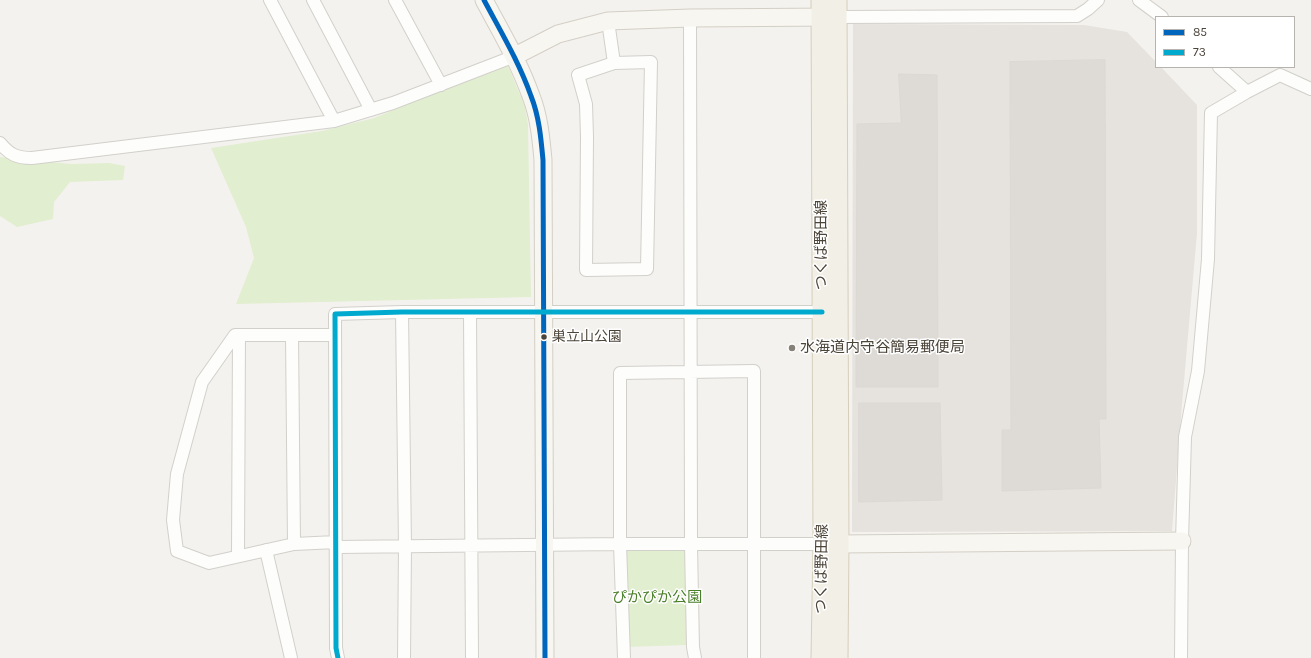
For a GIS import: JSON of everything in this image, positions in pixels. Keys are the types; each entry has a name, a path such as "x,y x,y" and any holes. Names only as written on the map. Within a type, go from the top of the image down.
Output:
{"main road":[{"name":"つくば野田線","path":"829,9 822,312 831,544 838,658"},
{"name":"つくば野田線","path":"821,658 831,544 829,9"}],"street":[{"path":"270,0 334,121"},
{"path":"313,0 371,110"},
{"path":"395,0 442,85"},
{"path":"484,0 515,56 531,97 541,139 543,160 545,658"},
{"path":"0,143 9,152 19,158 32,158 334,121 371,110 442,85 515,56 558,34 608,21 690,18 829,9 1077,16 1098,0"},
{"path":"1138,0 1161,16"},
{"path":"690,18 690,545 693,647 695,658"},
{"path":"608,21 614,64"},
{"path":"651,62 647,269 586,270 586,104 578,75 614,64 651,62"},
{"path":"1220,68 1247,92"},
{"path":"1181,658 1185,437 1198,371 1208,259 1211,113 1280,75 1311,89"},
{"path":"338,658 336,648 335,314 402,312 822,312"},
{"path":"402,312 405,547 404,658"},
{"path":"470,312 472,658"},
{"path":"335,335 235,335 202,382 177,474 172,520 177,551 209,563 294,544 405,547 620,544 754,545 1182,541"},
{"path":"238,556 239,335"},
{"path":"292,335 294,544"},
{"path":"624,658 620,544 620,373 690,371 754,371 754,658"},
{"path":"266,550 291,658"}],"shaded area":[{"path":"853,24 1084,25 1127,32 1155,61 1155,68 1162,68 1197,105 1197,233 1172,531 852,532"}],"green space":[{"name":"巣立山公園","path":"508,66 525,107 528,125 531,297 236,304 254,258 246,227 211,148 322,131 374,118"},
{"path":"0,157 71,164 109,163 125,166 123,180 70,182 54,202 53,219 17,227 0,216"},
{"name":"ぴかぴか公園","path":"627,551 686,551 687,645 627,647"}],"building":[{"path":"1105,60 1106,419 1099,419 1101,488 1002,491 1002,430 1011,430 1010,62"},
{"path":"899,74 937,75 938,387 856,387 857,124 901,123"},
{"path":"859,403 940,403 942,500 859,502"}],"transit line":[{"name":"85","path":"484,0 521,71 534,104 539,127 543,160 545,658"},
{"name":"73","path":"338,658 336,648 335,314 402,312 822,312"}],"place":[{"name":"巣立山公園","path":"544,337"},
{"name":"水海道内守谷簡易郵便局","path":"792,348"}]}
